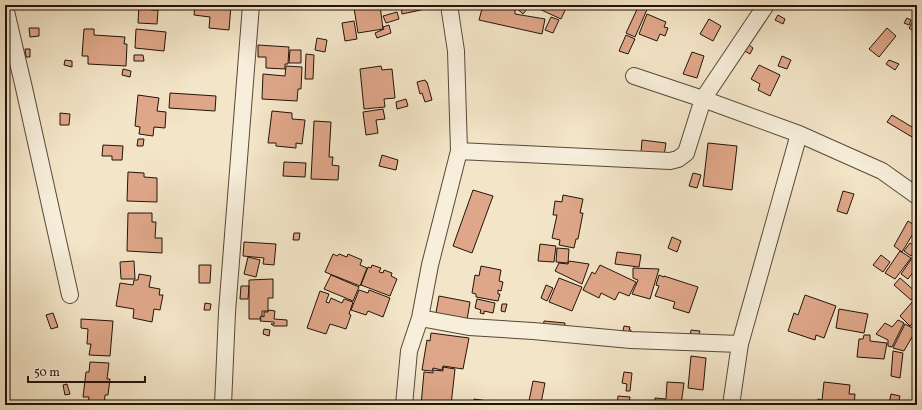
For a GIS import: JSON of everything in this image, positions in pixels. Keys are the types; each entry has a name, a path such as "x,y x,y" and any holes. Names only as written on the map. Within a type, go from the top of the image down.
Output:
{"street":[{"path":"223,405 227,312 251,5"},
{"path":"404,405 409,351 420,318 430,265 458,151 456,51 449,5"},
{"path":"458,151 670,162 678,159 686,153 703,99 766,5"},
{"path":"5,7 70,295"},
{"path":"634,76 799,134 882,171 917,196"},
{"path":"731,405 740,344 799,134"},
{"path":"420,318 469,327 631,340 740,344"}],"building":[{"path":"139,5 151,5 151,10 158,10 157,24 138,23"},
{"path":"195,5 231,5 229,30 209,28 210,17 194,15"},
{"path":"380,5 383,29 358,33 354,8"},
{"path":"401,5 420,5 421,10 402,14"},
{"path":"483,5 504,5 515,8 515,14 545,19 542,34 479,20"},
{"path":"513,5 523,5 527,9 523,14"},
{"path":"537,5 574,5 572,8 567,6 561,19 535,7"},
{"path":"639,5 649,5 635,37 626,33"},
{"path":"397,12 399,19 386,23 383,16"},
{"path":"647,14 666,22 664,27 668,28 665,36 660,34 657,41 639,34"},
{"path":"778,15 785,19 783,24 775,20"},
{"path":"551,17 559,20 553,33 545,30"},
{"path":"907,18 911,20 909,25 904,23"},
{"path":"709,19 721,26 713,41 700,34"},
{"path":"354,21 357,39 345,41 342,23"},
{"path":"913,21 917,24 916,33 909,28"},
{"path":"389,25 391,33 377,38 375,33 384,29 383,27"},
{"path":"29,28 39,28 39,36 30,37"},
{"path":"887,28 896,36 879,57 869,49"},
{"path":"84,29 94,29 94,35 125,37 124,44 127,44 126,66 88,64 88,56 82,56"},
{"path":"136,29 166,32 164,51 135,48"},
{"path":"626,35 635,39 628,54 619,51"},
{"path":"317,38 327,40 325,52 315,50"},
{"path":"258,45 289,47 288,64 285,64 285,69 266,68 266,57 258,57"},
{"path":"749,45 753,48 750,54 745,51"},
{"path":"25,49 30,49 30,57 26,57"},
{"path":"290,50 301,50 301,63 289,63"},
{"path":"692,52 704,56 697,78 683,74"},
{"path":"306,54 314,55 313,79 305,79"},
{"path":"134,55 143,55 144,61 134,61"},
{"path":"782,56 791,60 787,69 778,66"},
{"path":"65,60 72,61 72,67 64,65"},
{"path":"889,60 899,64 895,70 886,64"},
{"path":"759,65 780,75 770,96 758,90 760,84 751,79"},
{"path":"286,66 302,67 301,89 298,89 297,101 262,99 263,74 285,76"},
{"path":"381,66 382,70 392,69 395,98 384,99 385,107 364,109 360,69"},
{"path":"123,69 131,71 130,77 122,75"},
{"path":"425,80 427,82 432,100 425,102 422,93 420,94 417,82"},
{"path":"170,93 216,96 215,111 169,108"},
{"path":"138,95 159,98 157,111 166,112 165,128 154,127 153,136 139,134 140,127 135,126"},
{"path":"406,99 408,106 397,109 396,102"},
{"path":"383,109 385,119 376,120 378,133 366,135 363,112"},
{"path":"272,111 292,113 292,119 305,120 302,144 296,143 296,148 276,146 276,143 268,143"},
{"path":"60,113 70,114 69,125 60,125"},
{"path":"892,115 917,130 912,137 887,122"},
{"path":"314,121 331,122 329,157 333,157 332,165 339,166 338,180 311,179"},
{"path":"138,139 144,139 143,146 137,146"},
{"path":"642,140 666,143 664,156 641,153"},
{"path":"708,143 737,146 732,190 703,186"},
{"path":"103,145 123,146 122,160 112,160 112,156 102,156"},
{"path":"382,155 398,160 396,170 379,166"},
{"path":"284,162 306,163 305,177 283,176"},
{"path":"128,172 144,173 144,177 157,178 157,202 127,201"},
{"path":"693,173 701,175 697,188 689,186"},
{"path":"473,190 493,196 472,253 453,246"},
{"path":"843,191 854,194 847,214 837,211"},
{"path":"563,195 583,199 580,213 583,213 578,239 576,239 574,248 559,245 560,240 552,238 557,215 553,215 555,201 562,202"},
{"path":"128,213 152,213 152,222 156,222 155,238 162,238 162,253 127,251"},
{"path":"908,221 917,227 902,252 894,246"},
{"path":"294,233 300,233 299,240 293,240"},
{"path":"672,237 681,241 677,252 668,248"},
{"path":"244,242 276,244 274,265 263,264 264,258 243,256"},
{"path":"910,243 916,247 911,256 904,251"},
{"path":"540,244 556,246 554,262 538,261"},
{"path":"557,248 569,249 568,263 556,262"},
{"path":"900,251 911,258 895,279 885,273"},
{"path":"917,251 917,267 908,279 901,274"},
{"path":"617,252 641,255 639,267 615,264"},
{"path":"333,254 337,256 339,254 347,257 348,254 362,260 360,265 367,268 360,286 325,272"},
{"path":"881,255 890,262 883,272 873,265"},
{"path":"248,257 260,260 256,277 244,274"},
{"path":"134,261 135,279 121,279 120,262"},
{"path":"569,261 589,264 582,284 555,271 559,263 568,264"},
{"path":"199,265 211,265 210,283 199,283"},
{"path":"372,265 381,268 379,272 383,273 384,270 392,273 391,276 397,279 390,296 361,285 368,267 371,268"},
{"path":"600,265 636,282 629,296 619,292 615,300 601,293 599,298 583,290 592,272 595,274"},
{"path":"481,266 501,270 499,281 503,282 501,291 498,290 498,294 500,294 498,301 476,297 476,294 472,293 475,275 479,276"},
{"path":"633,268 659,269 650,299 632,294 638,280 633,278"},
{"path":"139,274 151,276 149,287 160,289 159,295 163,295 160,310 154,309 152,322 133,318 134,309 116,306 120,283 133,285 134,280 138,280"},
{"path":"331,275 359,287 353,301 324,289"},
{"path":"659,275 698,287 689,313 673,308 675,302 655,296 659,286 656,285"},
{"path":"559,278 582,287 572,311 549,302"},
{"path":"900,278 917,293 911,300 894,285"},
{"path":"273,279 273,298 268,298 268,311 262,311 262,316 260,317 261,319 249,319 249,280"},
{"path":"546,285 553,288 547,301 541,298"},
{"path":"241,286 249,286 248,299 240,299"},
{"path":"359,290 368,293 369,290 390,298 383,317 368,311 366,315 351,310"},
{"path":"320,291 329,294 326,302 329,303 331,298 342,303 344,299 353,302 349,314 351,315 346,329 330,324 326,334 307,328"},
{"path":"805,295 836,306 824,338 816,335 815,340 788,331 794,313 798,315"},
{"path":"439,296 470,302 467,320 435,318"},
{"path":"477,299 495,303 493,313 484,311 484,314 480,313 481,310 475,308"},
{"path":"914,300 917,302 917,318 910,326 900,316"},
{"path":"205,303 211,304 210,310 204,310"},
{"path":"502,304 507,304 505,312 501,311"},
{"path":"839,309 868,314 864,333 836,328"},
{"path":"269,310 275,311 274,319 287,320 287,326 274,326 271,324 274,324 274,322 260,321 262,316 264,317 264,312 268,312"},
{"path":"53,313 58,327 51,329 46,315"},
{"path":"81,319 113,321 110,356 89,355 91,344 87,344 88,329 81,328"},
{"path":"898,320 904,323 892,347 888,346 888,340 876,334 885,323 892,327"},
{"path":"544,321 565,323 564,331 543,328"},
{"path":"905,324 916,330 904,351 893,348"},
{"path":"624,326 630,327 630,336 625,335 625,331 623,331"},
{"path":"264,329 270,330 269,336 263,334"},
{"path":"691,330 700,331 698,338 690,337"},
{"path":"431,333 469,338 463,369 443,366 442,370 433,368 432,371 422,370 427,340 430,341"},
{"path":"864,335 870,335 870,341 887,343 884,359 857,357 859,339 863,339"},
{"path":"893,351 903,353 900,378 891,376"},
{"path":"691,356 706,358 703,390 688,388"},
{"path":"90,362 109,363 107,379 110,379 108,395 105,395 104,405 88,405 89,397 83,397 86,372 89,372"},
{"path":"443,367 455,369 451,405 421,405 424,372 433,373 433,370 443,371"},
{"path":"624,372 632,373 630,391 626,391 627,384 622,383"},
{"path":"533,381 545,383 541,403 529,401"},
{"path":"667,382 684,383 681,405 655,405 655,398 666,399"},
{"path":"824,382 850,385 849,394 855,394 854,405 817,405 818,399 822,400"},
{"path":"67,384 70,394 65,395 63,385"},
{"path":"891,394 900,396 898,405 889,404"},
{"path":"618,396 630,397 629,405 617,405"},
{"path":"474,399 488,401 487,405 473,405"}]}
